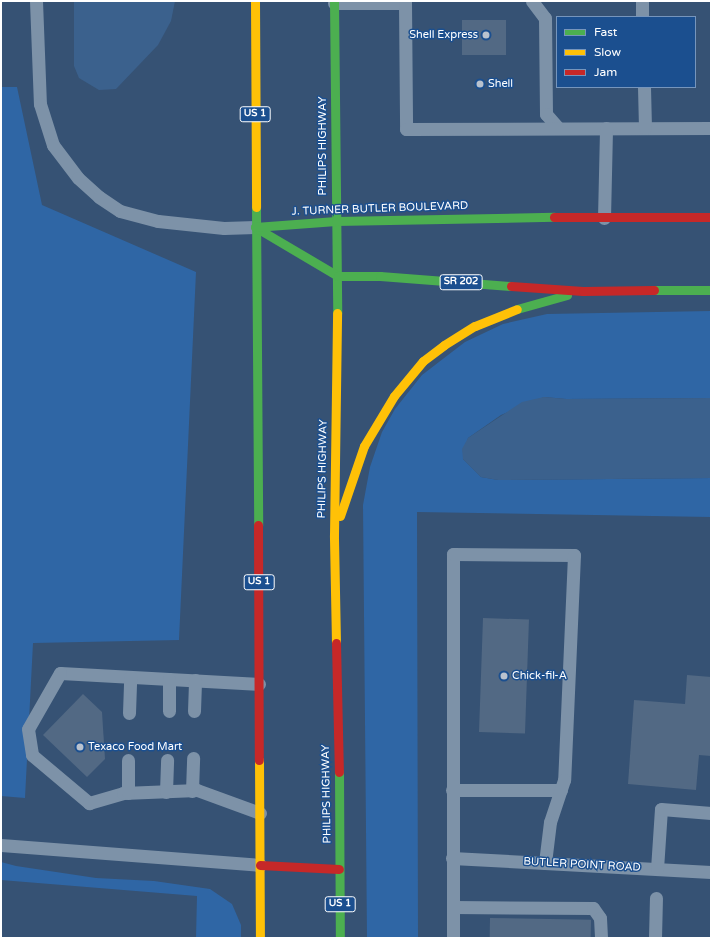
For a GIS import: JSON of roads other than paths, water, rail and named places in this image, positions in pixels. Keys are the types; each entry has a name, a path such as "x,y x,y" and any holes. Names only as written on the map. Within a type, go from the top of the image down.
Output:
{"main road":[{"name":"US 1","path":"255,1 255,227 258,323 260,938"},
{"name":"PHILIPS HIGHWAY","path":"334,2 338,276 334,535 339,777 340,938"},
{"name":"J. TURNER BUTLER BOULEVARD","path":"255,227 336,220 711,217"},
{"path":"255,227 338,276"},
{"name":"SR 202","path":"338,276 380,276 583,291 711,290"},
{"path":"334,535 364,446 394,396 423,361 444,345 475,326 509,311 583,291"},
{"path":"260,865 339,869"}],"lane":[{"path":"36,1 40,104 53,145 78,178 98,197 120,211 158,222 224,228 255,227"},
{"path":"532,1 545,18 546,114 558,128"},
{"path":"642,1 642,16"},
{"path":"334,2 409,2 406,129 711,128"},
{"path":"644,88 645,128"},
{"path":"604,218 606,128"},
{"path":"453,938 453,554 574,555 564,780 550,822 545,863"},
{"path":"259,684 60,673 28,729 32,755 89,803 123,792 197,790 260,813"},
{"path":"129,712 130,677"},
{"path":"168,711 170,679"},
{"path":"194,711 195,680"},
{"path":"192,791 193,758"},
{"path":"128,760 128,793"},
{"path":"166,792 167,760"},
{"path":"452,790 561,790"},
{"path":"657,869 661,809 711,813"},
{"path":"1,845 260,865"},
{"name":"BUTLER POINT ROAD","path":"452,858 711,872"},
{"path":"655,938 656,898"},
{"path":"453,907 593,908 600,918 601,938"}],"place":[{"name":"Shell Express","path":"486,35"},
{"name":"Shell","path":"480,84"},
{"name":"Chick-fil-A","path":"504,676"},
{"name":"Texaco Food Mart","path":"80,747"}]}
